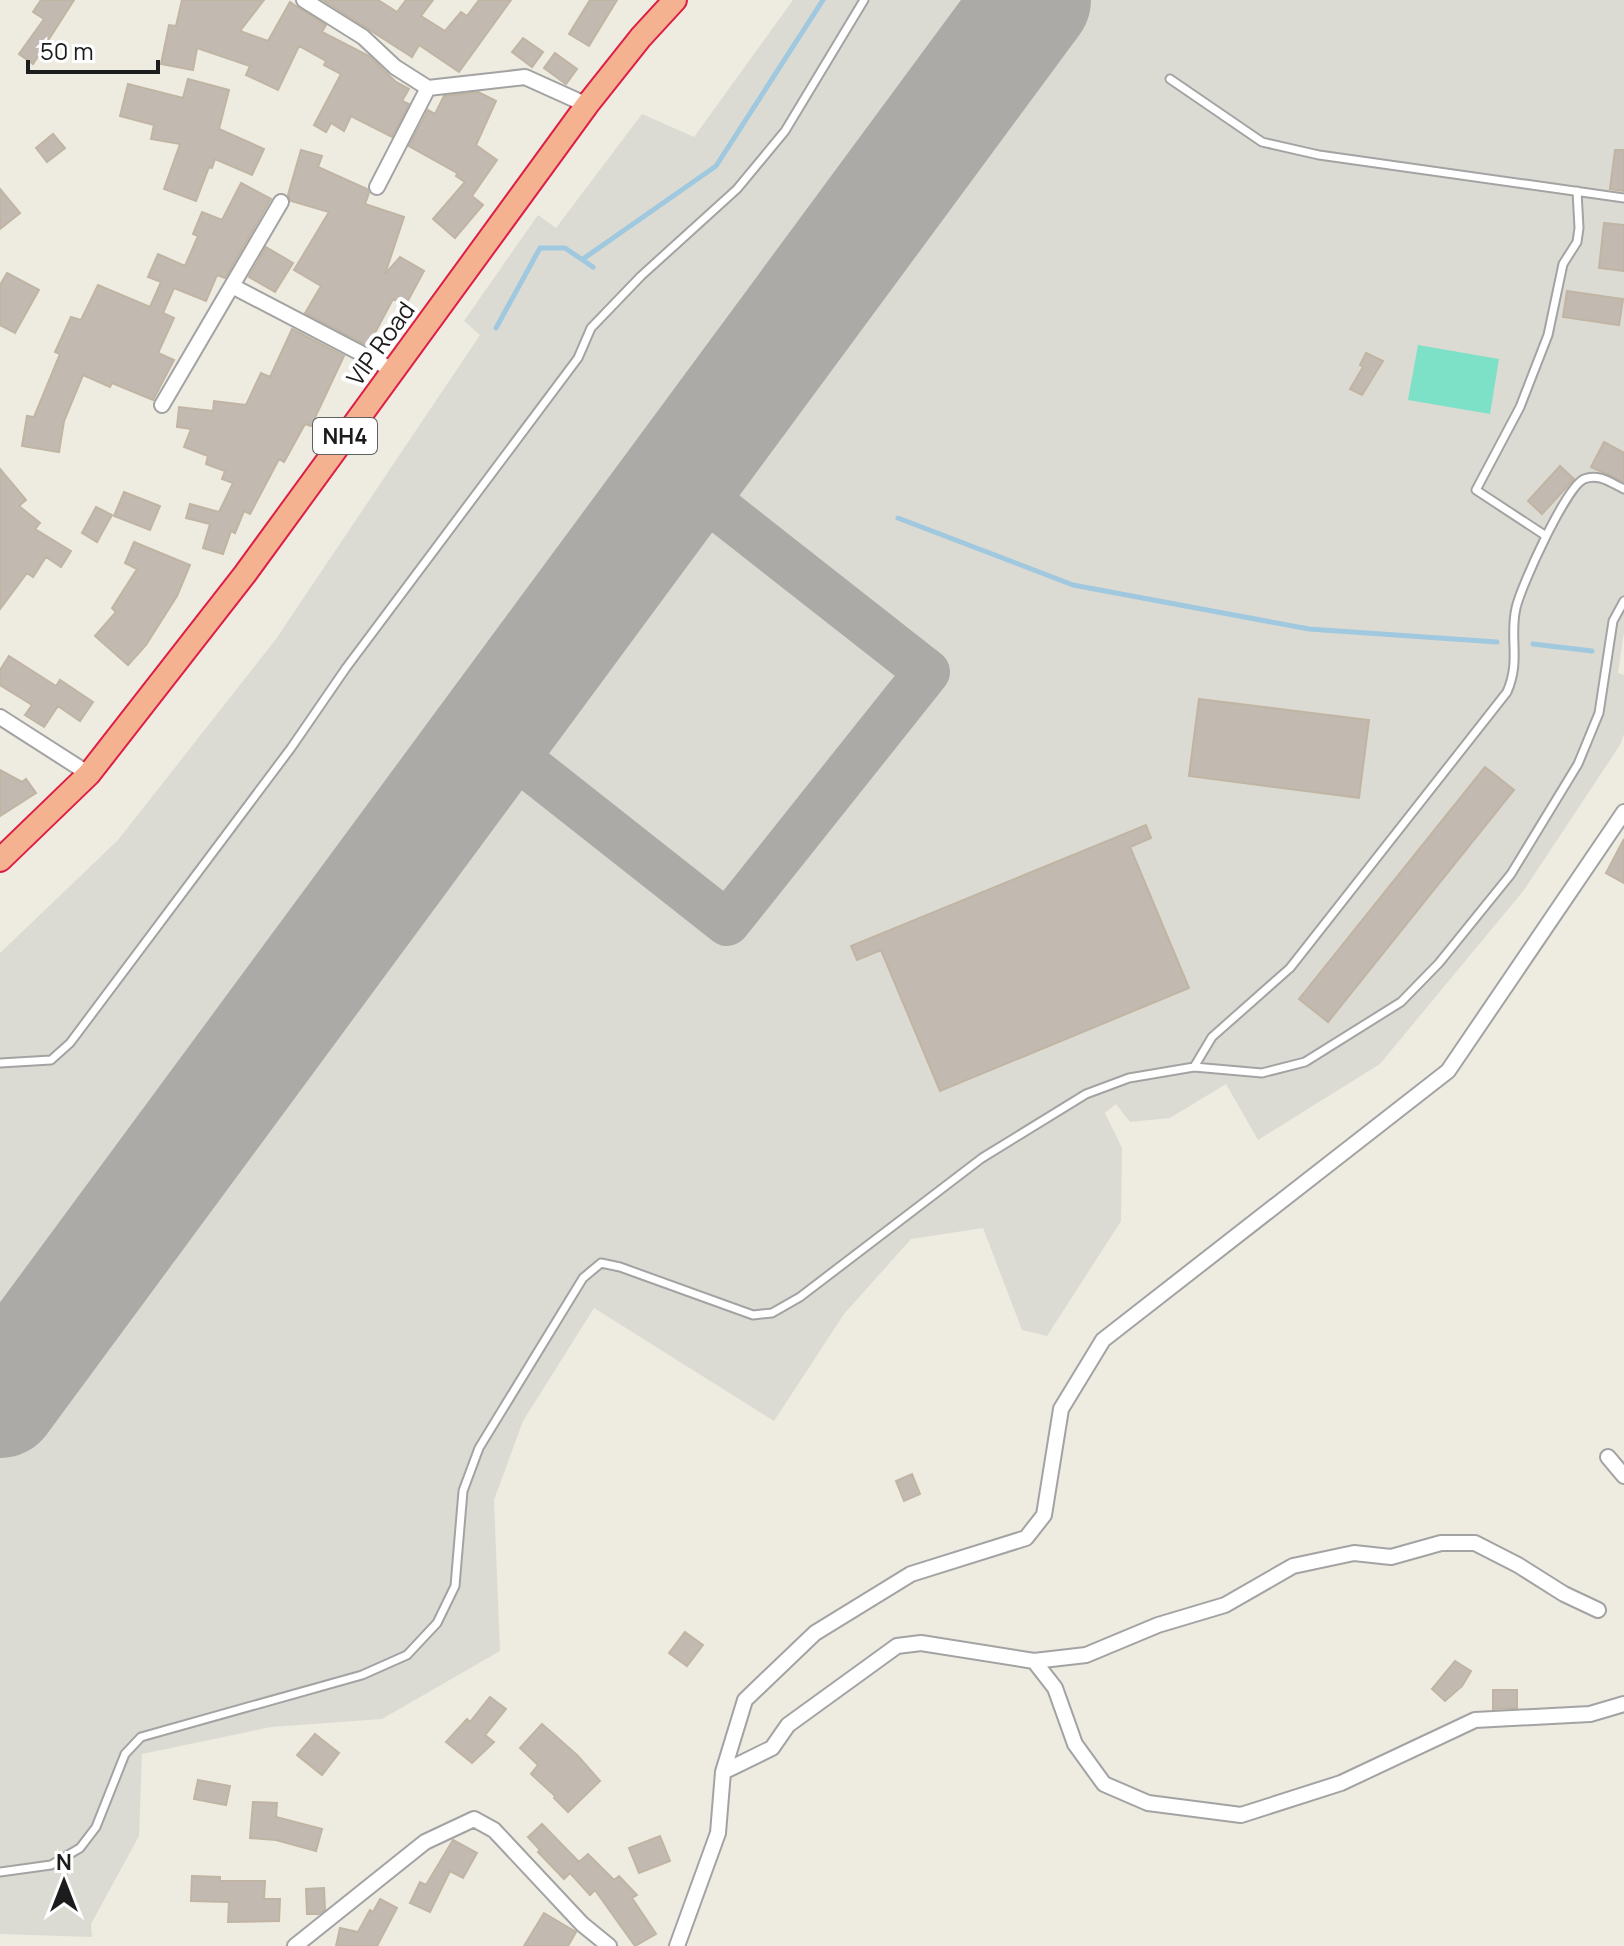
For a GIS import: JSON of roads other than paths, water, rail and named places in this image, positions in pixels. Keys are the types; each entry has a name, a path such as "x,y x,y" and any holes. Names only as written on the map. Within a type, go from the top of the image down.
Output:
{"highway":[{"name":"VIP Road","path":"0,860 89,774 245,574 587,105 675,0"}],"street":[{"path":"304,0 363,37 395,67 428,88 525,77 587,105"},
{"path":"377,187 428,88"},
{"path":"162,405 234,287 281,202"},
{"path":"234,287 393,370"},
{"path":"0,717 89,774"},
{"path":"677,1946 718,1833 723,1772 745,1700 815,1633 911,1574 1026,1538 1044,1515 1061,1409 1103,1340 1448,1071 1624,812"},
{"path":"1608,1457 1624,1476"},
{"path":"723,1772 772,1748 788,1725 897,1646 921,1643 1034,1661 1086,1655 1158,1625 1225,1605 1293,1566 1354,1553 1391,1557 1441,1543 1475,1543 1598,1610"},
{"path":"1034,1661 1055,1688 1075,1744 1104,1784 1148,1803 1241,1815 1341,1783 1475,1720 1590,1714 1624,1704"},
{"path":"295,1946 425,1842 474,1819 494,1830 582,1924 609,1946"}],"lane":[{"path":"0,1063 51,1060 70,1043 578,358 591,328 641,276 737,189 785,131 864,0"},
{"path":"1170,79 1262,142 1319,155 1624,198"},
{"path":"1546,536 1476,490 1520,407 1548,335 1563,264 1577,242 1577,191"},
{"path":"1194,1067 1212,1037 1290,968 1507,692 1514,675 1516,608 1546,536 1571,491 1583,480 1600,477 1624,489"},
{"path":"0,1872 51,1865 80,1848 96,1827 125,1754 141,1737 362,1675 407,1655 437,1623 455,1586 463,1491 479,1448 583,1278 601,1263 753,1315 772,1313 800,1297 982,1158 1086,1094 1129,1078 1194,1067 1262,1073 1305,1062 1401,1002 1439,963 1511,874 1578,764 1599,713 1613,621 1624,601"}],"waterway":[{"path":"583,259 716,166 823,0"},
{"path":"496,328 540,248 565,248 593,267"},
{"path":"898,518 1073,585 1309,629 1497,642"},
{"path":"1533,644 1592,651"}]}
